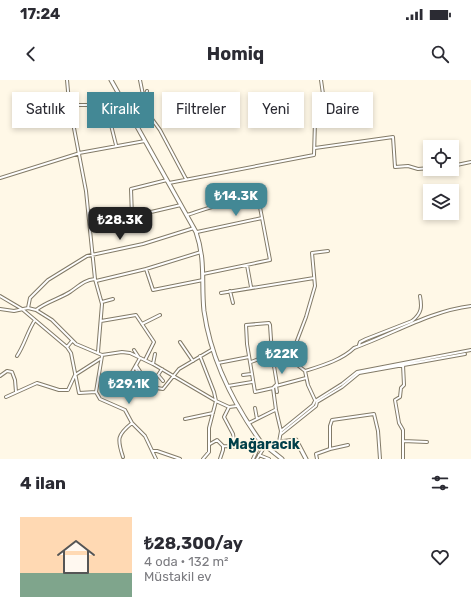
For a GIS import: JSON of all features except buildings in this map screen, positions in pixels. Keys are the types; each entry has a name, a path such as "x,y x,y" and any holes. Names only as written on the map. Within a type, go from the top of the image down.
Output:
{"street":[{"path":"67,80 68,92"},
{"path":"107,80 112,81 118,92"},
{"path":"140,80 142,92"},
{"path":"132,217 131,189 186,179 190,180 314,155 315,122 323,94 322,80"},
{"path":"154,121 186,179"},
{"path":"74,128 91,226 96,280 102,302 98,352"},
{"path":"112,128 116,145"},
{"path":"138,128 196,232 203,258 204,313 218,363 227,386 248,424 265,446 282,459"},
{"path":"315,148 393,137 395,167 408,166 418,169 423,169"},
{"path":"0,178 79,153 116,145 145,141"},
{"path":"459,165 471,162"},
{"path":"187,215 230,203 254,200 259,202 270,260 203,274"},
{"path":"91,226 181,205"},
{"path":"196,232 262,218"},
{"path":"28,308 30,298 48,280 66,267 87,256 143,244 194,228"},
{"path":"290,358 306,317 315,286 312,253 328,251"},
{"path":"36,310 44,304 71,292 82,283 146,270 201,252"},
{"path":"247,265 251,287"},
{"path":"146,270 153,290 204,280"},
{"path":"221,293 314,278"},
{"path":"230,291 233,303"},
{"path":"0,296 22,309 67,348 71,353 79,393 96,392"},
{"path":"359,346 360,342 366,339 412,321 421,312 420,296"},
{"path":"102,302 113,300"},
{"path":"305,371 421,320 459,308 471,306"},
{"path":"0,309 14,311 28,308 36,310 52,320 72,341 98,352 102,356"},
{"path":"101,320 136,315 154,342 145,360"},
{"path":"142,324 160,315"},
{"path":"17,356 25,340 26,334 35,320"},
{"path":"279,442 281,431 276,410 275,386 269,323 250,323 246,325 252,382 255,392 275,386 306,378"},
{"path":"67,348 72,341"},
{"path":"180,342 193,360"},
{"path":"137,366 149,384 157,389 165,387 172,376 179,369 214,348"},
{"path":"284,348 284,357"},
{"path":"134,350 139,357 136,369 138,373"},
{"path":"281,431 356,372 364,369 471,350"},
{"path":"6,397 37,383 59,390 68,390 75,376 100,359 102,356 122,352 139,357 153,364 228,407 237,406"},
{"path":"153,364 155,354"},
{"path":"251,362 272,354 290,358 305,371 316,406 281,434"},
{"path":"316,402 342,386 359,373 465,354"},
{"path":"200,356 216,401 209,428 209,452 203,459"},
{"path":"218,363 249,357"},
{"path":"100,359 96,392 100,400 125,410 132,424 145,436 156,459"},
{"path":"127,381 139,363"},
{"path":"403,365 404,385 401,388 400,397 395,400 398,423 403,430 403,459"},
{"path":"162,369 158,375 163,381"},
{"path":"0,376 7,371 12,372 15,380 16,392"},
{"path":"243,375 251,374"},
{"path":"227,386 252,382"},
{"path":"275,386 278,392"},
{"path":"228,407 224,417 233,434 235,446"},
{"path":"255,408 257,419"},
{"path":"248,424 276,410"},
{"path":"185,419 213,413"},
{"path":"330,449 330,426 332,420 374,414 378,431 380,459"},
{"path":"123,457 118,440 122,432 132,424"},
{"path":"210,444 217,440 223,446 258,448 279,442 296,440 306,459"},
{"path":"403,441 427,442"},
{"path":"317,459 316,454 348,445"},
{"path":"220,459 223,446"},
{"path":"257,459 265,446"},
{"path":"253,459 258,448"},
{"path":"153,451 158,451 180,459"},
{"path":"259,455 269,459"}],"district":[{"name":"Mağaracık","path":"264,444"}]}
